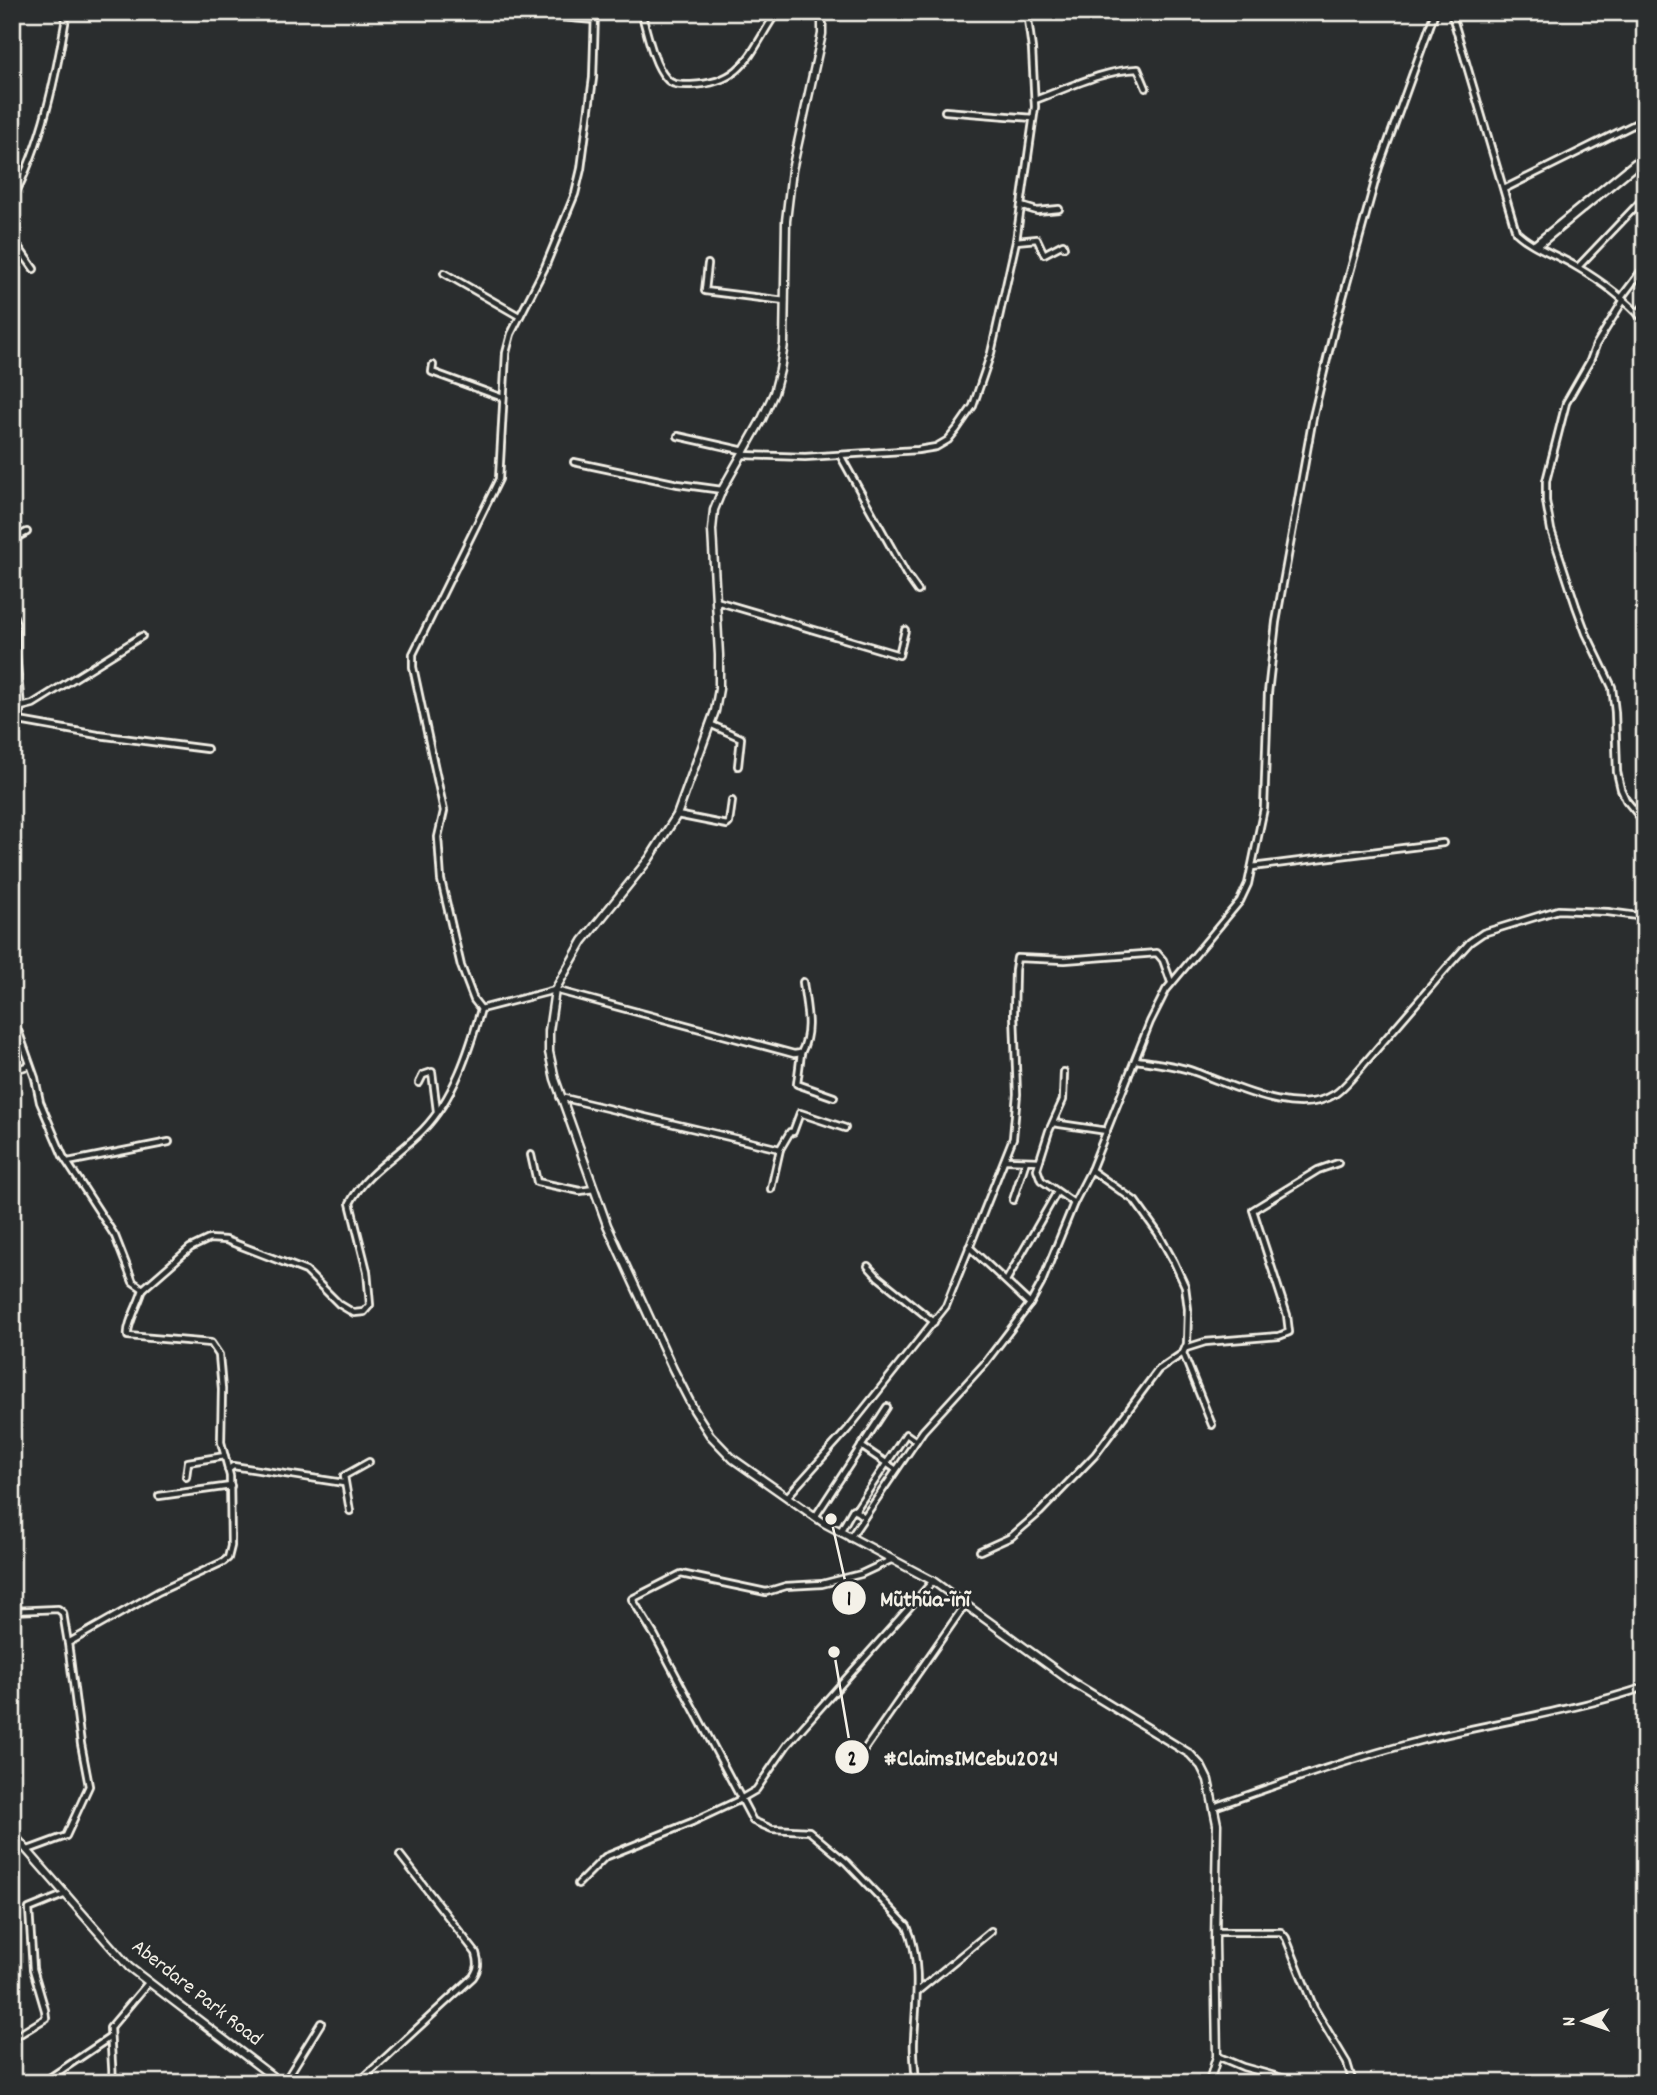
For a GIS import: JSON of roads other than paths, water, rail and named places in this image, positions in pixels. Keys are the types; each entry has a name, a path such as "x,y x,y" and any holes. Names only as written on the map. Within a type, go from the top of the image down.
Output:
{"street":[{"path":"12,200 42,125 67,12"},
{"path":"481,1009 474,1000 461,966 441,880 438,837 444,811 413,667 413,654 499,479 506,353 511,334 545,267 575,194 593,78 595,12"},
{"path":"641,12 657,63 665,78 673,84 688,85 708,84 728,78 742,67 777,12"},
{"path":"822,12 817,65 792,170 786,221 784,344 774,393 714,510 712,530 719,690 712,724 677,815 649,859 583,941 555,990 550,1020 550,1052 559,1097 615,1243 694,1410 710,1435 733,1460 815,1517 933,1581 1038,1660 1095,1698 1190,1754 1201,1766 1208,1780 1217,1824 1217,2056 1209,2083"},
{"path":"678,436 744,453 805,457 918,450 936,447 948,440 974,406 990,353 1016,241 1035,100 1027,12"},
{"path":"850,1538 916,1441 985,1363 1030,1304 1091,1170 1150,1022 1171,982 1240,901 1248,884 1264,808 1268,693 1276,622 1313,417 1375,179 1435,12"},
{"path":"1451,12 1516,232 1577,267 1622,299 1645,321"},
{"path":"486,15 594,20"},
{"path":"1035,100 1129,69 1138,69 1146,88"},
{"path":"944,111 1033,118"},
{"path":"1504,188 1645,119"},
{"path":"1536,245 1645,154"},
{"path":"1536,245 1640,162"},
{"path":"1577,267 1640,202"},
{"path":"1021,206 1037,211 1059,209"},
{"path":"12,239 34,269"},
{"path":"1016,241 1037,239 1044,254 1063,244 1064,247"},
{"path":"708,264 705,292 785,301"},
{"path":"1645,266 1622,299 1566,403 1545,481 1551,530 1586,633 1612,687 1617,772 1621,789 1626,800 1645,823"},
{"path":"444,273 519,316"},
{"path":"1638,314 1645,304"},
{"path":"433,365 432,372 503,398"},
{"path":"841,455 918,591"},
{"path":"574,462 678,484 722,490"},
{"path":"12,540 27,532"},
{"path":"716,601 899,655 905,630"},
{"path":"12,611 16,623 16,654 22,707 19,720 12,726"},
{"path":"22,707 33,704 142,636"},
{"path":"19,720 98,735 207,749"},
{"path":"712,724 741,738 738,766"},
{"path":"677,815 727,825 732,801"},
{"path":"1252,867 1443,844"},
{"path":"1136,1060 1194,1071 1232,1088 1270,1098 1312,1102 1334,1095 1351,1079 1457,956 1483,933 1558,910 1645,917"},
{"path":"787,1498 848,1429 946,1306 1013,1138 1016,1117 1014,992 1017,958 1065,960 1157,953 1163,960 1171,982"},
{"path":"803,982 809,1028 797,1084 834,1097"},
{"path":"481,1009 555,990 794,1054 802,1053"},
{"path":"68,1643 158,1592 223,1562 228,1558 231,1546 231,1486 221,1442 221,1379 217,1349 211,1343 128,1336 127,1328 139,1305 143,1289 190,1248 209,1239 226,1240 306,1272 339,1304 354,1312 364,1312 370,1305 367,1271 350,1203 361,1187 418,1135 437,1112 463,1064 481,1009"},
{"path":"12,1021 19,1033 40,1102 68,1162 115,1236 133,1282 143,1289"},
{"path":"12,1071 30,1065"},
{"path":"419,1083 423,1075 432,1072 437,1112"},
{"path":"1064,1072 1063,1100 1039,1161 1038,1175 1041,1180 1074,1203"},
{"path":"559,1097 779,1149"},
{"path":"771,1189 779,1149 790,1132 793,1132 800,1113 845,1128"},
{"path":"1053,1124 1107,1131"},
{"path":"68,1162 170,1142"},
{"path":"530,1155 537,1182 580,1191 595,1189"},
{"path":"1005,1160 1039,1161"},
{"path":"1013,1200 1026,1161"},
{"path":"980,1551 1011,1537 1040,1512 1095,1455 1157,1370 1184,1350 1205,1342 1279,1336 1289,1332 1287,1315 1253,1210 1318,1170 1338,1163"},
{"path":"1091,1170 1135,1201 1158,1233 1174,1262 1185,1286 1188,1309 1184,1350 1212,1425"},
{"path":"1006,1281 1057,1192"},
{"path":"969,1247 1030,1304"},
{"path":"868,1266 934,1322"},
{"path":"815,1517 887,1407"},
{"path":"855,1511 906,1434 916,1441"},
{"path":"861,1446 895,1469"},
{"path":"186,1477 188,1462 225,1456"},
{"path":"350,1511 344,1476 369,1462"},
{"path":"228,1470 233,1466 344,1483"},
{"path":"159,1496 231,1486"},
{"path":"840,1532 853,1509 864,1517"},
{"path":"891,1560 861,1574 822,1584 786,1586 766,1592 681,1574 632,1599 655,1636 753,1821 772,1829 809,1831 814,1834 900,1916 911,1935 918,1991 914,2041 916,2083"},
{"path":"578,1884 606,1857 692,1822 756,1790 788,1745 933,1581"},
{"path":"858,1759 965,1604"},
{"path":"12,1611 58,1609 63,1613 89,1786 66,1836 28,1850"},
{"path":"1214,1807 1357,1757 1496,1722 1584,1706 1645,1686"},
{"name":"Aberdare Park Road","path":"12,1833 67,1894 105,1943 148,1983 283,2083"},
{"path":"358,2083 478,1970 475,1953 400,1855"},
{"path":"12,2039 46,2018 33,1969 29,1909 67,1894"},
{"path":"918,1991 991,1931"},
{"path":"1215,1932 1280,1932 1286,1938 1314,2008 1347,2063 1353,2083"},
{"path":"113,2083 110,2028 148,1983"},
{"path":"283,2083 321,2023"},
{"path":"42,2083 109,2038"},
{"path":"1217,2056 1243,2067 1300,2083"}],"place":[{"name":"Mũthũa-ĩnĩ","path":"831,1519"},
{"name":"#ClaimsIMCebu2024","path":"834,1652"}]}
